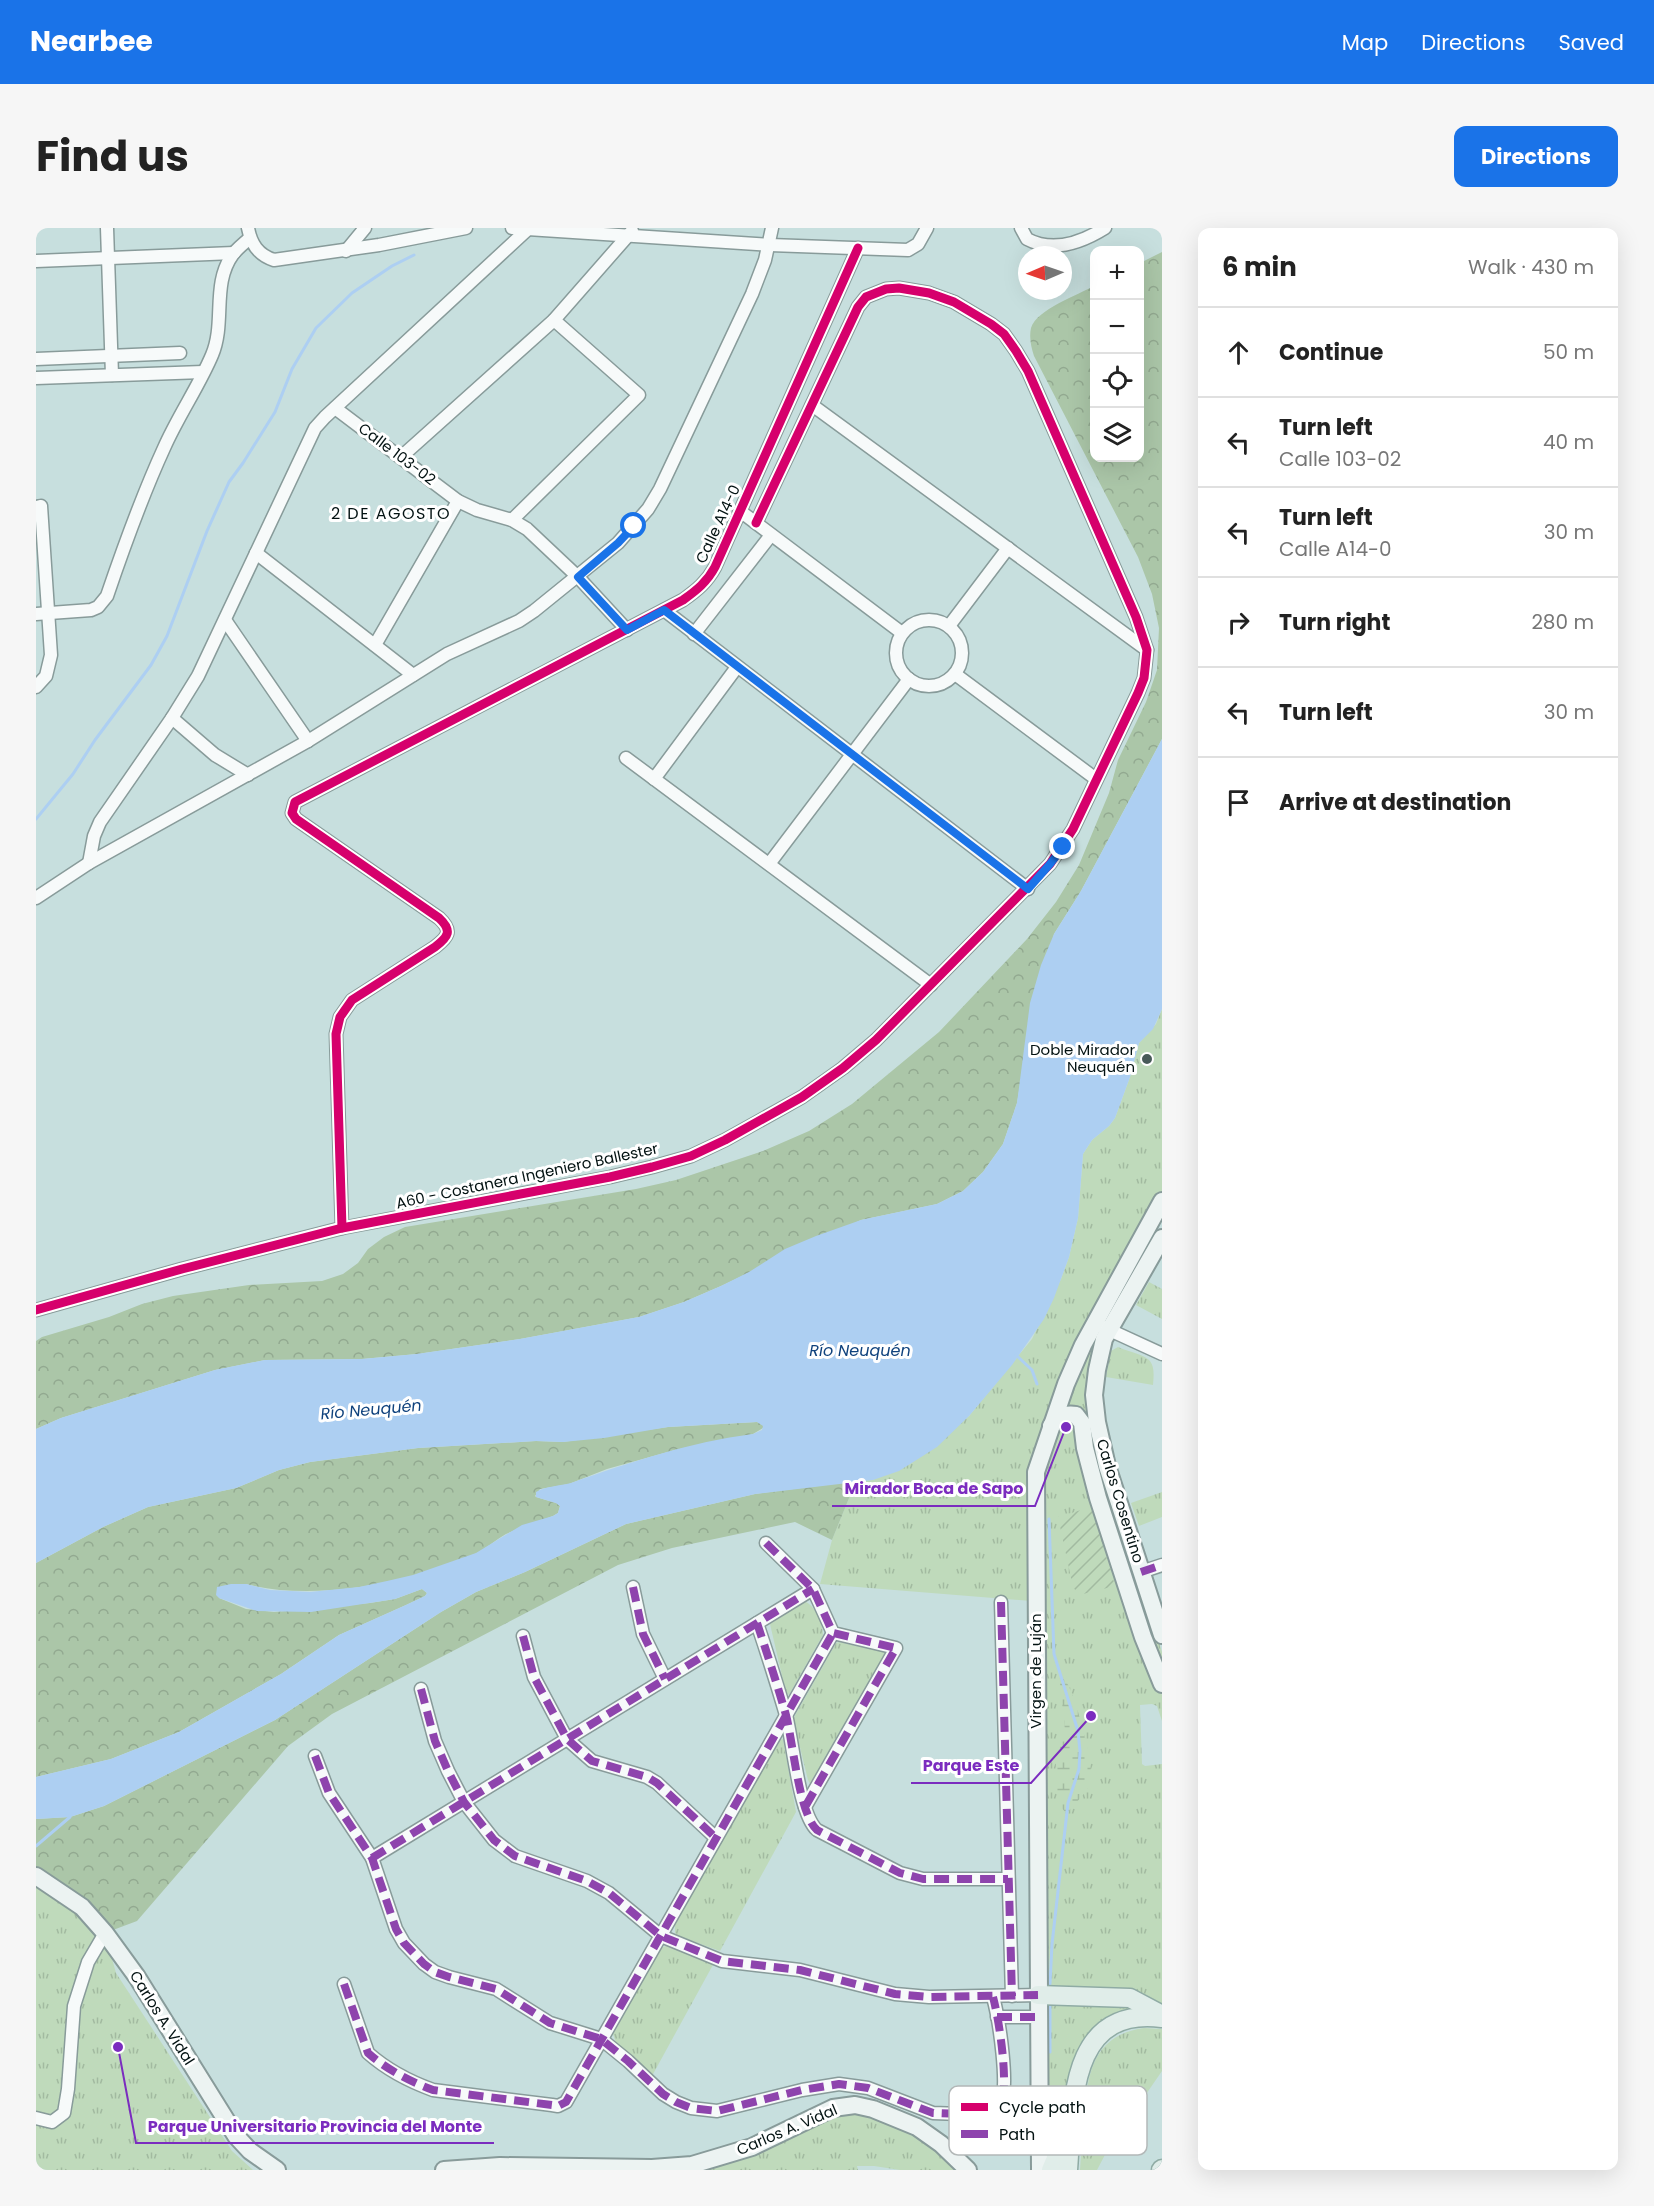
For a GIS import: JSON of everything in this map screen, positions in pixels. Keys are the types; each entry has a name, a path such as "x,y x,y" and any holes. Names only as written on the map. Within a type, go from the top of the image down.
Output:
{"main road":[{"path":"1038,1995 1130,1998 1162,2016"},
{"path":"1076,2086 1078,2072 1095,2038 1123,2020 1162,2016"},
{"path":"1051,2170 1057,2155"},
{"path":"1068,2170 1069,2155"}],"street":[{"path":"106,228 112,375"},
{"path":"346,251 365,228"},
{"path":"42,614 91,610 103,603 138,508 164,447 212,356 217,340 221,279 234,253 249,233 260,254 274,260 346,251 466,228"},
{"path":"512,228 631,232 770,245 908,250 918,244 927,228"},
{"path":"36,898 89,863 308,741 447,654 519,621 578,577 618,543 648,509 660,489 752,294 770,245 772,228"},
{"path":"1021,228 1027,239 1050,247 1082,240 1105,228"},
{"path":"89,863 94,836 100,822 172,718 198,676 306,445 320,422 528,229"},
{"path":"401,457 554,320 631,232"},
{"name":"Calle A14-0","path":"342,1228 336,1034 340,1017 352,1000 435,947 445,939 448,931 446,924 439,918 296,819 292,813 295,802 627,630 691,595 709,579 858,248"},
{"path":"36,261 234,253"},
{"path":"756,524 858,307 866,297 886,289 899,288 929,293 954,302 1004,334 1028,371 1126,594 1147,650"},
{"path":"512,520 639,395 554,320"},
{"path":"36,359 180,353"},
{"path":"36,378 203,372"},
{"path":"812,405 1147,650"},
{"name":"Calle 103-02","path":"335,408 458,501 477,510 512,520 527,529 578,577 627,630"},
{"path":"375,645 458,501"},
{"path":"36,507 41,506 42,614 51,655 46,676 36,687"},
{"path":"740,511 902,633"},
{"path":"694,634 771,535"},
{"path":"949,626 1008,548"},
{"path":"256,552 413,675"},
{"path":"664,610 1028,889"},
{"path":"929,619 949,626 957,633 963,654 961,664 955,674 936,686 925,686 909,679 898,666 896,655 897,644 902,633 909,625 929,619"},
{"path":"225,620 308,741"},
{"name":"A60 - Costanera Ingeniero Ballester","path":"36,1310 192,1266 342,1228 610,1177 691,1156 725,1140 802,1097 843,1068 876,1040 1028,889 1050,864 1063,847 1138,693 1144,678 1147,650"},
{"path":"654,779 737,668"},
{"path":"955,674 1096,779"},
{"path":"769,864 909,679"},
{"path":"172,718 214,754 248,775"},
{"path":"626,758 931,985"},
{"name":"Virgen de Luján","path":"1102,1327 1162,1201"},
{"name":"Virgen de Luján","path":"1039,2086 1036,1476 1038,1462 1067,1379 1162,1238"},
{"path":"1102,1327 1162,1354"},
{"name":"Carlos Cosentino","path":"1102,1327 1102,1346 1094,1395 1095,1413 1107,1466 1162,1635"},
{"path":"1051,1426 1056,1419 1064,1415 1076,1415 1081,1421 1098,1498 1142,1632 1162,1684"},
{"path":"766,1544 813,1589 833,1633"},
{"path":"1141,1572 1162,1565"},
{"path":"633,1587 643,1634 665,1679"},
{"path":"372,1858 813,1589"},
{"path":"1001,1602 1012,1996"},
{"path":"757,1623 786,1717 805,1807 812,1825 817,1830 900,1873 923,1879 1008,1880"},
{"path":"344,1984 368,2054 376,2061 419,2085 433,2090 558,2106 566,2102 833,1633"},
{"path":"805,1807 896,1648 833,1633"},
{"path":"523,1636 534,1677 567,1739 592,1761 647,1777 657,1783 717,1838"},
{"path":"421,1689 435,1741 464,1802 485,1830 514,1856 586,1881 609,1893 661,1936 722,1960 800,1970 895,1994 928,1997 1038,1995"},
{"path":"315,1756 328,1793 372,1858 396,1929 404,1943 435,1972 496,1989 550,2023 601,2039 663,2094 691,2108 717,2111 802,2090 839,2084 868,2088 933,2113 949,2114"},
{"name":"Carlos A. Vidal","path":"36,1875 82,1907 105,1933 137,1977 236,2136 255,2156 277,2170"},
{"path":"36,2118 52,2122 64,2113 74,2006 88,1962 105,1933"},
{"path":"993,1996 1003,2058 1002,2086"},
{"path":"997,2017 1039,2017"},
{"name":"Carlos A. Vidal","path":"444,2170 652,2168 700,2163 752,2147 833,2108 855,2105 873,2109 917,2127 949,2152"},
{"name":"Carlos A. Vidal","path":"952,2155 968,2170"},
{"name":"Virgen de Luján","path":"1040,2155 1040,2170"}],"green space":[{"path":"1162,252 1162,739 1081,891 1054,934 1024,1061 1017,1103 1003,1144 983,1172 963,1191 937,1204 861,1220 721,1286 684,1302 639,1317 520,1339 417,1354 362,1359 265,1360 215,1370 61,1418 36,1429 36,1341 42,1337 173,1296 249,1285 322,1281 343,1274 358,1263 368,1249 384,1237 405,1227 636,1189 676,1180 763,1151 809,1131 852,1104 939,1032 1027,939 1056,902 1079,865 1109,793 1118,760 1146,702 1157,670 1159,628 1152,594 1138,557 1034,356 1030,335 1031,328 1041,315 1065,300 1072,300 1072,297 1090,288 1090,462 1144,462 1144,261"},
{"path":"1162,1009 1162,1191 1075,1348 1032,1463 1031,1601 820,1584 832,1540 856,1481 873,1480 969,1416 1032,1339 1069,1257 1078,1218 1083,1154 1092,1140 1115,1118 1139,1043 1156,1024"},
{"path":"1149,1282 1162,1289 1162,1319 1136,1305"},
{"path":"1094,1341 1108,1489 1162,1652 1162,1677 1088,1445 1062,1407"},
{"path":"1118,1347 1142,1355 1151,1362 1154,1375 1153,1385 1106,1377 1111,1351"},
{"path":"1074,1420 1138,1633 1162,1695 1162,1721 1157,1706 1140,1705 1142,1764 1145,1766 1162,1764 1162,2007 1048,1989 1043,1982 1040,1480 1057,1425"},
{"path":"757,1422 763,1424 763,1428 753,1434 675,1450 607,1469 569,1484 540,1489 535,1496 556,1503 560,1506 558,1513 506,1534 475,1554 422,1573 362,1587 332,1590 273,1589 246,1584 219,1598 246,1609 274,1612 370,1603 395,1599 422,1589 427,1593 425,1596 339,1635 281,1674 179,1732 111,1759 36,1777 36,1563 103,1527 148,1507 236,1488 279,1470 310,1462 418,1448 536,1441 563,1442 668,1427"},
{"path":"856,1481 832,1540 795,1522 672,1548 618,1565 332,1714 288,1746 137,1921 105,1933 36,1876 36,1819 70,1817 104,1806 275,1720 441,1612 476,1592 525,1572 626,1524 755,1494"},
{"path":"1162,1492 1162,1517 1139,1526 1131,1503"},
{"path":"1091,1507 1114,1582 1111,1587 1079,1595 1073,1587 1058,1517"},
{"path":"806,1602 810,1604 818,1617 823,1635 789,1695 786,1693 770,1624"},
{"path":"836,1643 884,1652 884,1655 810,1784 793,1719"},
{"path":"1059,1674 1067,1683 1077,1707 1088,1749 1091,1773 1090,1784 1067,1814 1059,1805 1055,1786 1056,1762 1065,1730"},
{"path":"783,1739 796,1812 720,1951 678,1936 675,1933 675,1925 778,1740"},
{"path":"36,1876 105,1933 116,1973 232,2151 253,2170 36,2170"},
{"path":"668,1945 714,1963 652,2076 616,2043 613,2034 661,1948"},
{"path":"1046,2002 1140,2006 1085,2040 1081,2046 1069,2086 1046,2086"},
{"path":"1144,2028 1162,2029 1162,2071 1147,2093 1147,2086 1088,2086 1097,2057 1104,2047 1114,2038"},
{"path":"849,2112 872,2115 924,2139 958,2170 900,2170 857,2166 858,2170 696,2170 822,2119"},
{"path":"1045,2155 1049,2155 1045,2170"},
{"path":"1081,2155 1105,2155 1097,2170 1080,2170"}],"water":[{"name":"Río Neuquén","path":"1162,739 1162,1009 1153,1029 1139,1043 1115,1118 1092,1140 1083,1154 1078,1218 1069,1257 1044,1319 1012,1365 969,1416 937,1447 899,1471 873,1480 755,1494 626,1524 525,1572 476,1592 441,1612 275,1720 104,1806 70,1817 36,1819 36,1777 111,1759 179,1732 281,1674 339,1635 425,1596 427,1593 422,1589 395,1599 311,1612 257,1611 219,1598 216,1595 217,1587 246,1584 270,1590 310,1592 359,1587 413,1575 476,1553 522,1525 558,1513 560,1506 556,1503 536,1497 536,1492 540,1490 571,1483 684,1447 753,1434 762,1430 763,1426 757,1422 668,1427 604,1438 418,1448 310,1462 279,1470 236,1488 148,1507 103,1527 36,1563 36,1429 61,1418 215,1370 265,1360 362,1359 417,1354 520,1339 639,1317 684,1302 721,1286 749,1272 785,1249 816,1236 861,1220 937,1204 963,1191 983,1172 1003,1144 1017,1103 1030,1003 1041,965 1054,934 1081,891"}],"waterway":[{"path":"36,819 73,774 95,740 151,665 167,636 207,531 229,482 275,412 292,369 316,328 352,293 392,266 414,255"},
{"path":"1016,1355 1032,1370 1037,1384"},
{"path":"1049,1519 1054,1654 1078,1731 1080,1751 1079,1769 1068,1803 1052,1944 1050,1984"},
{"path":"36,1846 70,1817"},
{"path":"1050,2003 1050,2052"}],"marked path":[{"path":"766,1543 813,1589 833,1633 896,1648 805,1807"},
{"path":"1141,1572 1162,1565"},
{"path":"633,1587 643,1634 665,1679"},
{"path":"372,1858 813,1589"},
{"path":"1001,1602 1012,1996"},
{"path":"757,1623 786,1715 801,1794 811,1822 817,1830 900,1873 923,1879 1008,1879"},
{"path":"344,1984 368,2053 399,2075 433,2090 558,2106 566,2102 833,1633"},
{"path":"523,1636 534,1677 567,1739 592,1761 647,1777 657,1783 716,1838"},
{"path":"421,1689 435,1741 448,1771 464,1802 494,1840 515,1856 587,1881 609,1893 661,1936 722,1961 800,1970 895,1994 929,1997 1038,1995"},
{"path":"315,1756 329,1793 372,1858 396,1929 404,1943 435,1972 496,1989 550,2023 601,2039 663,2094 691,2108 717,2111 802,2090 839,2084 868,2088 933,2113 949,2114"},
{"path":"993,1997 1000,2037 1004,2086"},
{"path":"997,2017 1039,2017"}],"cycle path":[{"path":"342,1228 336,1034 340,1017 352,1000 435,947 446,937 447,930 439,918 296,819 292,813 295,802 683,600 701,585 715,567 858,248"},
{"path":"36,1310 182,1269 342,1228 610,1177 691,1156 725,1140 802,1097 843,1068 876,1040 1050,864 1073,829 1138,693 1144,678 1147,650 1136,617 1028,371 1004,334 954,302 929,293 899,288 886,289 866,297 858,307 756,523"}],"place":[{"name":"Doble Mirador Neuquén","path":"1147,1059"},
{"name":"Mirador Boca de Sapo","path":"1066,1427"},
{"name":"Parque Este","path":"1091,1716"},
{"name":"Parque Universitario Provincia del Monte","path":"118,2047"}],"district":[{"name":"2 DE AGOSTO","path":"391,513"}],"route":[{"path":"634,526 578,577 627,630 664,610 1028,889 1063,847"}]}
